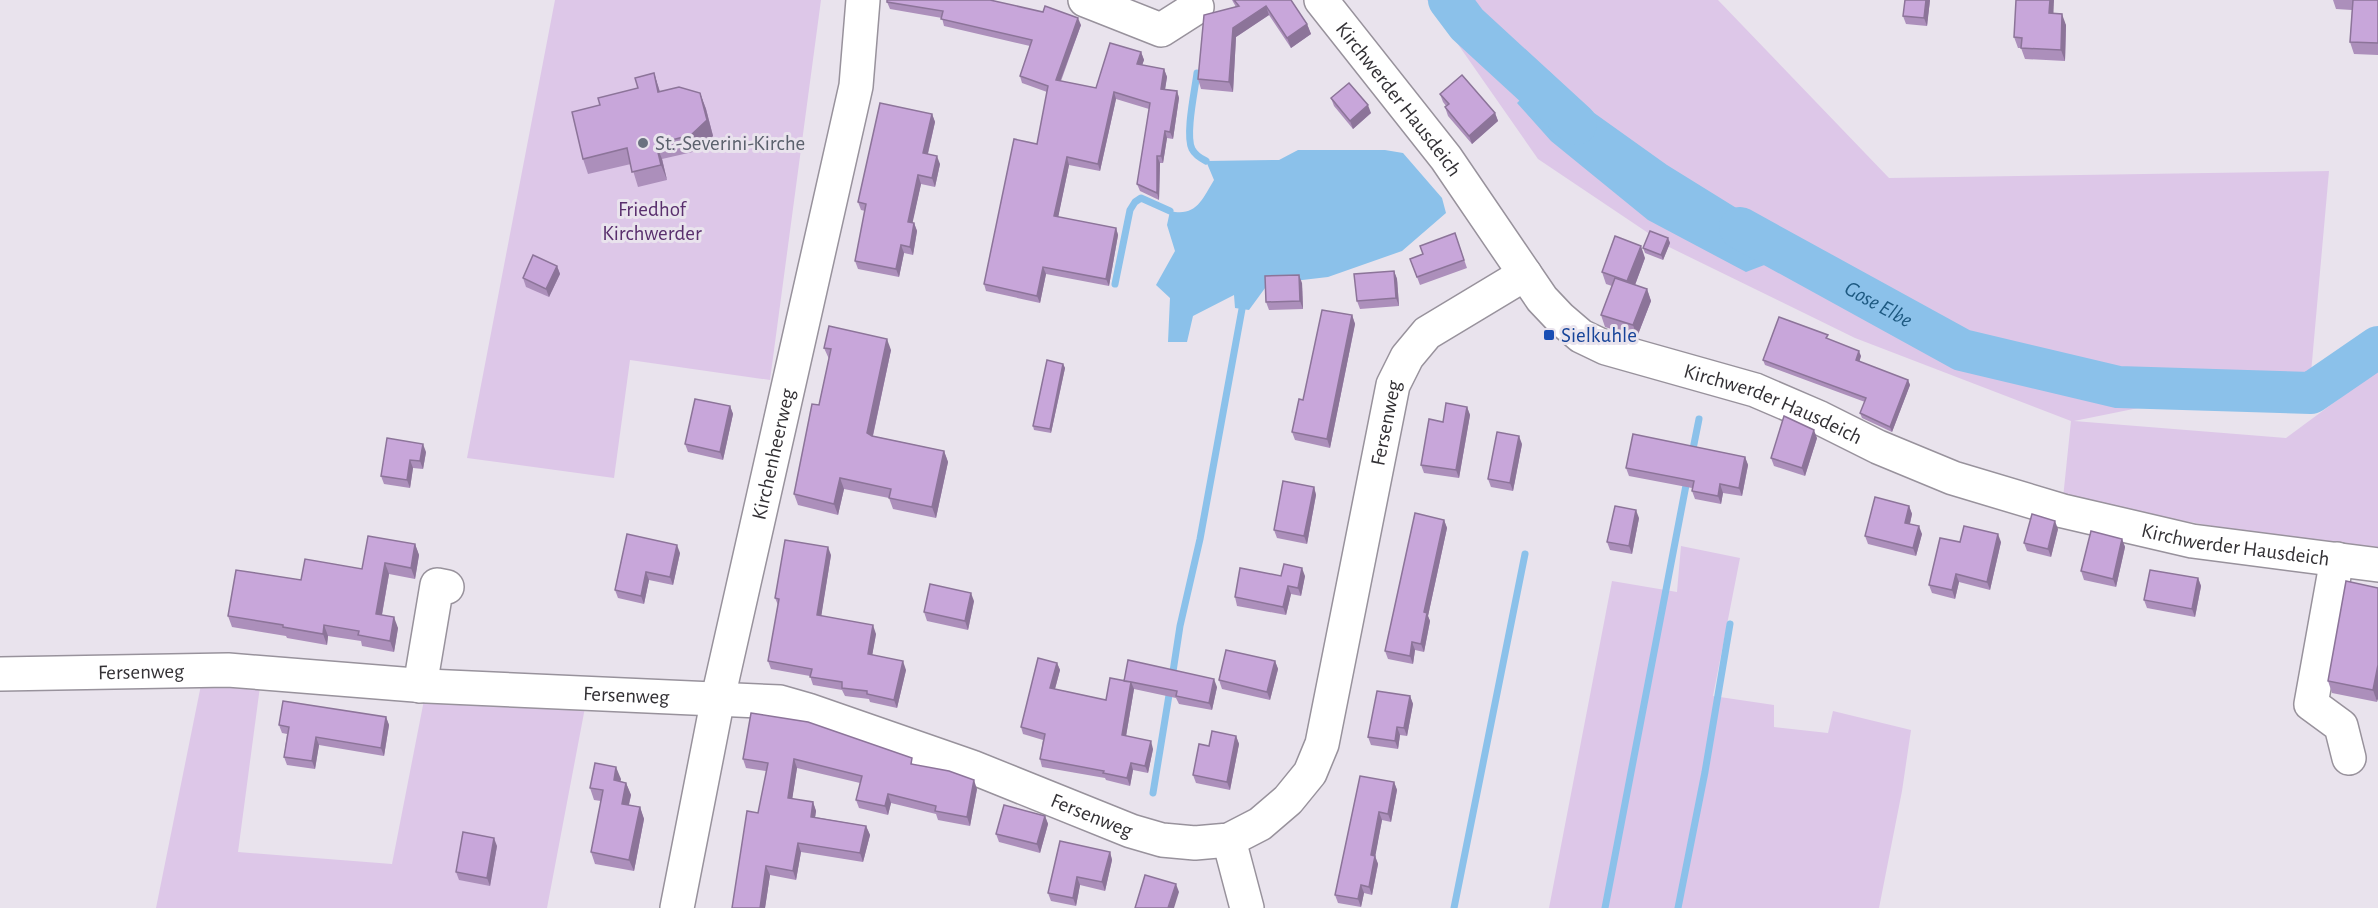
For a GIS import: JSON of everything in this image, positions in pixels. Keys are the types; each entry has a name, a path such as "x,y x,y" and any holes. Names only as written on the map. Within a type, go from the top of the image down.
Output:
{"street":[{"name":"Kirchenheerweg","path":"677,908 718,698 856,86 863,0"},
{"path":"1085,0 1161,30 1197,7"},
{"name":"Kirchwerder Hausdeich","path":"1322,0 1446,158 1542,298 1581,336 1606,348 1755,390 1878,447 1953,478 2063,511 2192,541 2378,565"},
{"name":"Fersenweg","path":"0,674 228,670 420,686 780,702 972,766 1131,831 1152,837 1195,843 1229,840 1260,824 1288,800 1310,773 1322,744 1394,386 1407,357 1427,333 1525,274"},
{"path":"2337,560 2312,704 2341,726 2349,758"},
{"path":"420,686 437,585 447,587"},
{"path":"1229,840 1247,908"}],"green space":[{"name":"Friedhof Kirchwerder","path":"555,0 821,0 770,380 630,360 614,478 467,458"},
{"path":"1427,0 1718,0 1889,178 2329,171 2311,373 2074,421 2286,438 2378,370 2378,551 2217,527 2063,498 2071,421 1855,338 1669,247 1538,159"},
{"path":"1681,546 1740,558 1713,696 1774,705 1774,727 1828,733 1833,711 1911,730 1902,791 1879,908 1549,908 1612,581 1677,592"},
{"path":"261,679 238,852 392,864 424,700 587,697 547,908 156,908 202,680"}],"water":[{"path":"1549,71 1583,105 1667,165 1804,250 1746,272 1648,220 1551,141 1517,103"},
{"path":"1298,150 1385,150 1403,153 1442,198 1446,213 1402,251 1328,277 1268,284 1249,310 1235,308 1234,295 1193,316 1187,342 1168,342 1170,298 1156,285 1175,251 1167,225 1170,211 1186,212 1202,200 1214,180 1206,161 1279,160"}],"building":[{"path":"887,0 990,0 1043,12 1045,6 1078,18 1056,80 1096,88 1110,43 1141,52 1137,64 1164,69 1161,89 1177,91 1170,132 1165,131 1161,156 1157,156 1157,193 1137,184 1150,103 1114,92 1098,164 1067,157 1054,216 1116,228 1106,279 1043,267 1037,296 984,284 1014,139 1037,144 1048,86 1020,76 1032,40 941,19 943,11 887,2"},
{"path":"1234,0 1291,0 1307,24 1287,38 1266,6 1233,28 1229,82 1198,79 1204,15 1239,6"},
{"path":"1905,0 1926,0 1924,18 1903,16"},
{"path":"2016,0 2050,0 2049,13 2062,14 2061,50 2021,48 2022,38 2014,37"},
{"path":"2353,0 2378,0 2378,43 2350,42"},
{"name":"St.-Severini-Kirche","path":"654,73 658,92 679,87 700,93 707,120 691,135 656,144 661,165 632,172 627,148 583,159 572,112 600,105 598,98 638,88 635,78"},
{"path":"1462,75 1495,113 1469,136 1445,107 1449,104 1440,94"},
{"path":"1349,83 1368,105 1350,121 1331,98"},
{"path":"880,103 932,114 923,153 937,156 932,178 918,175 908,222 914,223 910,247 901,245 896,269 855,261 866,204 858,202"},
{"path":"1650,231 1668,238 1661,255 1643,248"},
{"path":"1455,233 1464,260 1417,277 1410,259 1423,254 1420,246"},
{"path":"1615,236 1641,246 1627,281 1602,272"},
{"path":"533,255 557,266 546,289 523,278"},
{"path":"1394,271 1396,298 1357,301 1354,274"},
{"path":"1299,275 1300,301 1266,302 1265,276"},
{"path":"1615,278 1647,289 1633,325 1601,315"},
{"path":"1322,310 1352,315 1327,439 1292,432 1299,399 1303,400"},
{"path":"1779,317 1828,335 1826,338 1859,351 1856,360 1908,380 1890,427 1860,413 1866,398 1763,360"},
{"path":"829,326 887,339 867,433 944,451 932,507 889,498 891,489 840,478 834,504 794,494 812,404 819,405 831,349 824,348"},
{"path":"1047,360 1063,364 1050,429 1033,426"},
{"path":"695,399 730,406 720,452 685,444"},
{"path":"1446,403 1467,407 1456,470 1421,465 1429,419 1443,422"},
{"path":"1784,416 1814,430 1802,468 1771,458"},
{"path":"1497,432 1519,436 1510,483 1488,479"},
{"path":"1633,434 1745,457 1739,488 1720,484 1718,496 1692,491 1694,481 1626,468"},
{"path":"387,438 423,444 420,461 410,460 407,480 381,476"},
{"path":"1283,481 1314,487 1304,536 1274,530"},
{"path":"1875,497 1909,506 1905,523 1919,526 1913,548 1865,536"},
{"path":"1615,506 1636,510 1629,546 1607,542"},
{"path":"1415,513 1444,520 1424,612 1427,613 1421,644 1412,642 1410,656 1385,651"},
{"path":"2032,514 2055,521 2048,549 2024,543"},
{"path":"1964,526 1998,534 1987,582 1956,574 1952,590 1929,585 1940,538 1960,542"},
{"path":"2091,531 2122,539 2113,579 2081,571"},
{"path":"627,534 677,545 670,577 646,572 641,596 615,590"},
{"path":"368,536 415,544 411,568 385,563 376,614 394,617 390,641 358,635 359,631 324,625 323,634 228,616 236,570 301,580 305,559 362,569"},
{"path":"785,540 828,547 817,615 873,625 868,654 903,661 894,700 867,694 867,691 842,688 842,682 810,677 812,669 768,661 779,599 775,598"},
{"path":"1284,564 1302,568 1298,588 1288,586 1283,607 1235,597 1240,568 1281,576"},
{"path":"2150,570 2198,578 2192,609 2144,600"},
{"path":"2346,581 2378,588 2378,665 2373,690 2328,681"},
{"path":"930,584 971,593 965,621 924,612"},
{"path":"1226,650 1275,661 1267,692 1219,680"},
{"path":"1038,658 1057,663 1050,688 1106,700 1110,678 1124,681 1128,660 1214,679 1209,703 1176,696 1177,691 1131,682 1122,735 1151,741 1145,766 1131,763 1127,778 1103,773 1104,771 1040,759 1045,734 1021,727"},
{"path":"1377,691 1410,696 1404,728 1397,727 1395,741 1368,737"},
{"path":"283,701 386,717 381,748 316,737 312,761 284,757 289,727 279,725"},
{"path":"751,713 808,722 912,758 911,764 949,771 974,780 967,817 935,811 936,806 888,794 885,806 856,800 862,776 794,759 788,798 813,802 811,817 866,826 860,853 798,843 793,871 766,866 760,908 732,908 747,811 758,813 768,763 743,759"},
{"path":"1212,731 1236,736 1227,782 1193,775 1199,744 1209,746"},
{"path":"595,763 616,767 614,780 626,783 622,804 640,807 629,860 591,852 603,790 590,788"},
{"path":"1360,776 1394,782 1388,814 1379,812 1371,855 1375,856 1369,887 1361,885 1358,899 1335,895"},
{"path":"1004,805 1045,816 1037,844 996,834"},
{"path":"463,832 494,838 487,878 456,872"},
{"path":"1060,841 1110,852 1102,882 1077,877 1073,898 1048,893"},
{"path":"1145,875 1176,884 1168,908 1135,908"}],"waterway":[{"name":"Gose Elbe","path":"1449,0 1467,24 1576,124"},
{"path":"1197,73 1190,123 1190,142 1195,153 1206,161"},
{"path":"1115,284 1130,210 1135,202 1141,198 1170,211"},
{"name":"Gose Elbe","path":"1740,228 1962,350 2118,387 2311,393 2378,347"},
{"path":"1172,678 1180,626 1200,539 1242,309"},
{"path":"1692,454 1699,419"},
{"path":"1605,908 1687,480"},
{"path":"1454,908 1525,554"},
{"path":"1678,908 1705,772 1730,624"},
{"path":"1153,793 1170,689"}],"place":[{"name":"St.-Severini-Kirche","path":"643,143"},
{"name":"Sielkuhle","path":"1549,335"}]}
